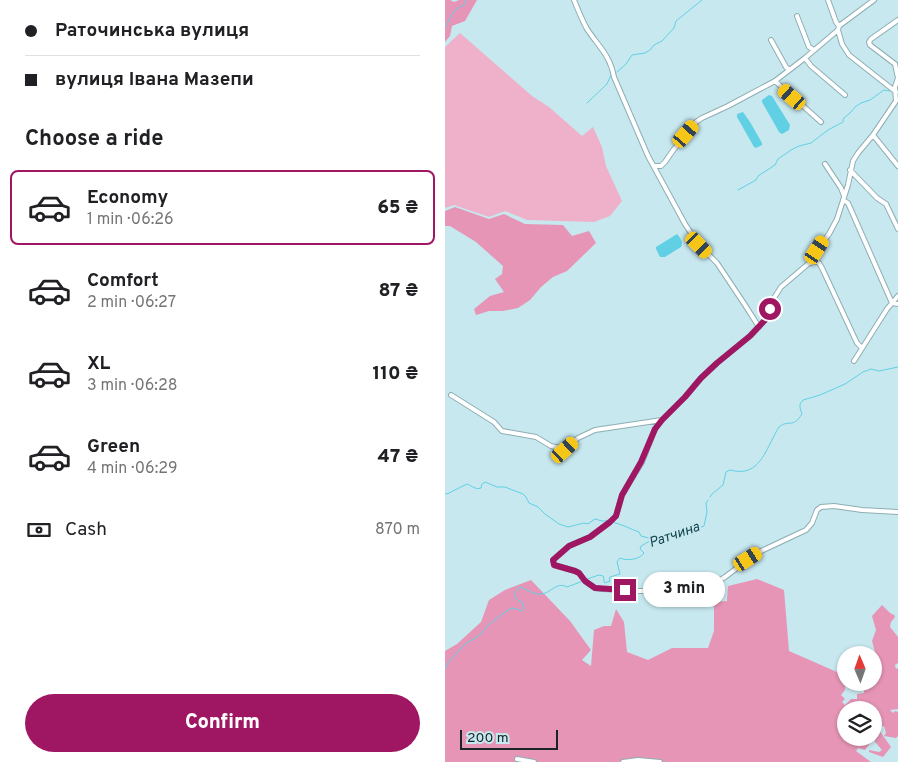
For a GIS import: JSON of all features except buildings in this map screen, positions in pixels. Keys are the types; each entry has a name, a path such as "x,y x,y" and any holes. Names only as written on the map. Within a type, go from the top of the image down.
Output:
{"street":[{"path":"574,0 586,27 611,64 614,77 654,166 685,224 699,245 717,263 759,327"},
{"path":"828,0 843,44 849,55 894,91"},
{"path":"654,166 661,166 665,162 696,122 775,81 874,0"},
{"path":"797,16 809,47 814,50"},
{"path":"815,261 817,250 834,224 844,198 857,153 873,135 896,101 894,91 898,78 895,64 870,45 869,42 898,20"},
{"path":"771,40 789,70"},
{"path":"805,58 811,66 845,95"},
{"path":"775,81 821,122"},
{"path":"873,135 898,166"},
{"path":"825,164 841,188 893,303"},
{"path":"851,170 877,198 886,204 898,229"},
{"path":"815,261 808,264 781,287 765,320 759,327 701,378 662,420 655,429 641,462 625,488 616,516 590,537 569,546 553,560 554,565 579,573 585,581 595,588 661,591 675,590 687,586 707,586 725,577 757,553 806,530 812,523 817,510 821,507 834,506 862,510 897,511"},
{"path":"815,261 822,268 857,343 862,348"},
{"path":"854,361 898,296"},
{"path":"893,303 898,304"},
{"path":"451,395 494,422 502,431 536,437 551,446 565,450 578,438 595,430 662,420"},
{"path":"517,759 534,762"},
{"path":"623,762 638,760 660,762"}],"shaded area":[{"path":"445,0 454,2 459,0 477,0 465,21 452,26 450,36 445,42"},
{"path":"460,33 532,96 549,107 582,136 593,127 602,147 606,166 622,201 610,216 594,222 527,220 505,211 489,217 454,205 445,208 445,47"},
{"path":"455,207 489,219 504,214 525,224 563,225 572,236 589,231 596,243 567,271 553,277 530,300 518,308 489,311 476,315 474,309 490,296 504,292 495,279 502,274 503,266 476,242 450,226 445,226 445,211"},
{"path":"757,579 784,590 789,651 837,672 837,691 844,691 841,695 845,699 837,701 837,746 868,746 865,750 858,748 856,751 871,762 445,762 445,651 457,644 481,622 489,600 505,590 531,580 570,621 591,650 582,660 591,666 594,630 604,626 611,626 616,609 624,622 627,652 648,660 672,648 708,648 714,631 714,602 727,601 728,586"},
{"path":"882,605 895,617 890,627 898,637 898,663 895,665 896,669 898,668 898,709 890,710 893,713 895,711 898,712 898,736 896,738 884,736 886,733 884,726 882,726 882,701 849,701 857,699 857,694 864,693 864,691 883,691 883,646 873,646 872,641 876,630 872,616"},
{"path":"882,734 891,747 883,757 869,752 869,750 879,752 882,750 878,746 882,746"}],"water":[{"path":"769,95 772,96 790,125 789,130 782,134 762,102"},
{"path":"743,112 762,143 762,145 756,148 737,117 737,114"},
{"path":"677,234 682,242 681,247 665,257 660,257 656,247"}],"waterway":[{"path":"445,27 453,12 464,5 466,0"},
{"path":"617,72 632,55 645,53 662,41 674,28 676,21 702,0"},
{"path":"587,103 607,84 611,75"},
{"path":"738,190 756,180 758,176 775,165 778,159 791,150 811,143 828,130 843,122 843,119 861,103 870,100 884,90 891,90"},
{"name":"Ратчина","path":"710,497 723,485 726,472 730,470 746,471 757,464 766,452 779,427 799,419 802,414 800,404 803,400 845,384 871,369 879,371 898,367"},
{"path":"445,493 447,494 467,484 481,488 485,482 523,494 529,503 538,507 559,524 568,527 584,523 588,524 595,519 609,521"},
{"name":"Ратчина","path":"587,579 599,575 603,576 605,583 610,581 610,577 620,574 617,562 620,558 629,560 636,558 644,553 640,549 641,546 654,539 667,534 704,526 707,512 706,503 708,500"},
{"path":"612,522 639,532 641,536 650,539"},
{"name":"Ратчина","path":"445,669 447,664 464,645 481,634 488,625 508,610 513,608 522,611 524,609 523,603 515,597 516,591 520,587 540,594 560,586 567,587 583,581"}],"route":[{"path":"625,590 595,588 585,581 579,573 554,565 553,560 569,546 590,537 616,516 625,488 641,462 655,429 701,378 750,336 765,320 770,309"}]}
